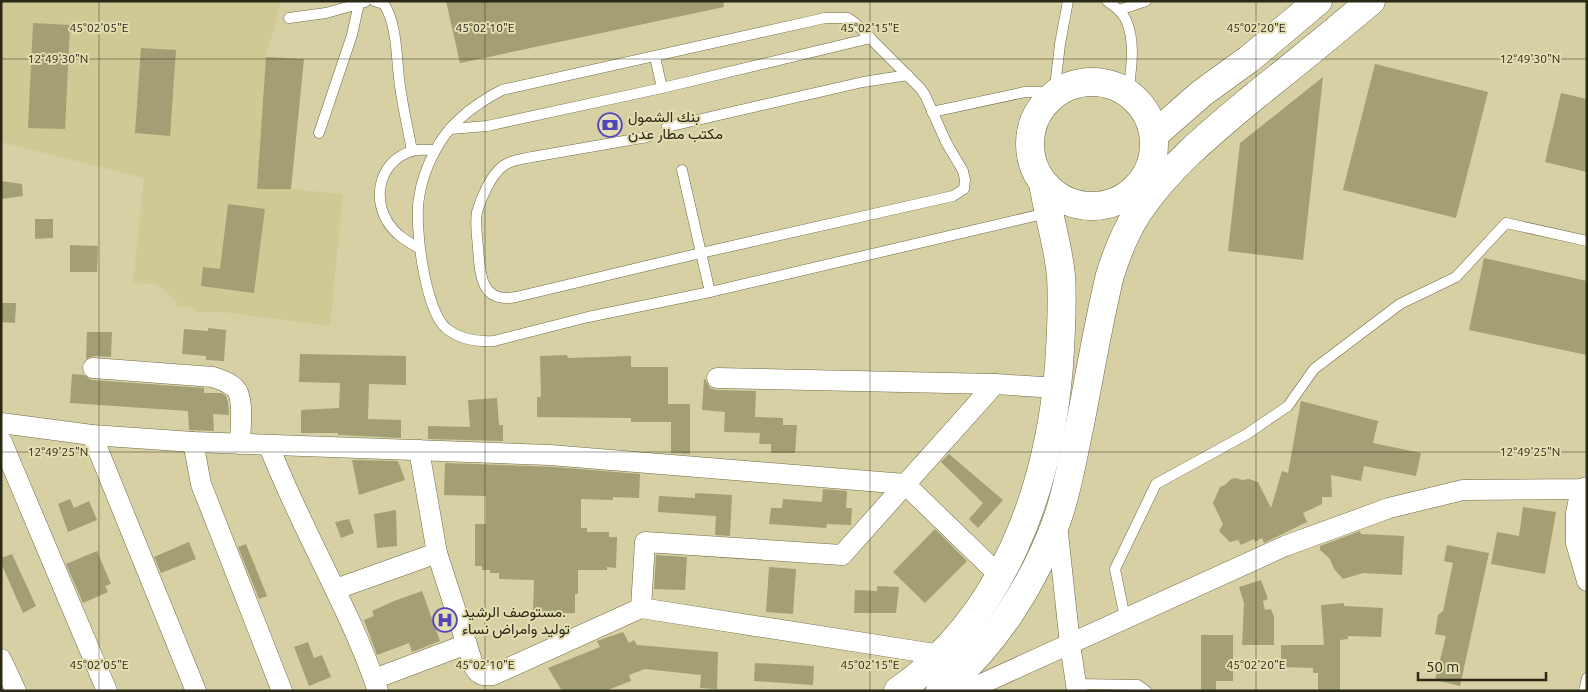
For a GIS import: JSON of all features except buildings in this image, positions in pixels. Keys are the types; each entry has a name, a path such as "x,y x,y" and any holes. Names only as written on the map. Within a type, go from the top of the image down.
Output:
{"main road":[{"path":"1154,134 1202,93 1249,59 1318,1"},
{"path":"940,691 982,649 1012,610 1037,566 1056,521 1069,480 1110,275 1117,254 1137,214 1150,196 1186,156 1232,115 1371,1"},
{"path":"898,691 941,655 974,618 988,597 1018,540 1033,502 1044,464 1057,388 1062,332 1062,304 1058,249 1048,213 1043,183 1032,161 1030,136 1038,113 1054,95 1074,84 1085,82 1108,84 1128,94 1145,111 1154,134 1152,159 1142,182 1123,198 1111,203 1086,206 1062,198 1043,183"}],"street":[{"path":"93,368 213,377 230,383 238,390 241,403 240,444"},
{"path":"716,378 995,384 1057,388"},
{"path":"641,608 646,542 842,555 995,384"},
{"path":"1,423 92,434 193,442 550,455 905,484 1000,576"},
{"path":"92,434 196,691"},
{"path":"1,440 107,691"},
{"path":"193,442 201,484 282,691"},
{"path":"268,446 284,486 336,589 376,685 467,644"},
{"path":"418,450 437,552 477,672 483,676 493,674 641,608 941,655"},
{"path":"966,691 1284,546 1389,508 1462,490 1584,488 1576,514 1576,543 1587,581"},
{"path":"1056,521 1077,688"},
{"path":"336,589 437,552"},
{"path":"1,658 16,691"}],"lane":[{"path":"289,18 326,13 372,1 384,4 390,14 394,27 400,90 412,151"},
{"path":"932,112 1025,92 1054,95 1060,44 1068,1"},
{"path":"1107,1 1119,10 1126,20 1131,46 1128,94"},
{"path":"1119,10 1146,1"},
{"path":"319,133 352,35 359,4"},
{"path":"647,137 516,160 503,166 488,186 477,213 476,224 480,266 485,287 494,296 508,299 953,196 959,194 964,189 963,171 946,142 925,95 908,75 848,18 825,18 655,57 523,84 502,90 482,100 464,114 450,129 435,150 418,198 419,248 431,299 437,314 446,328 460,338 478,342 494,341 588,317 710,292 1048,213"},
{"path":"450,129 487,126 662,88 871,38"},
{"path":"655,57 662,88"},
{"path":"667,127 863,82 908,75"},
{"path":"419,248 400,237 387,220 380,200 381,178 393,160 412,151 435,150"},
{"path":"682,170 710,292"},
{"path":"1125,618 1115,569 1156,484 1247,434 1288,406 1314,369 1400,304 1456,277 1506,223 1587,241"},
{"path":"1584,691 1587,678"},
{"path":"1077,688 1138,685 1146,691"}],"shaded area":[{"path":"1,1 281,1 266,57 257,189 291,189 343,194 330,326 223,312 196,312 196,308 177,306 176,301 156,284 133,283 144,178 1,142"}],"place":[{"name":"بنك الشمول مكتب مطار عدن","path":"610,125"},
{"name":"مستوصف الرشيد. توليد وامراض نساء","path":"445,620"}]}
